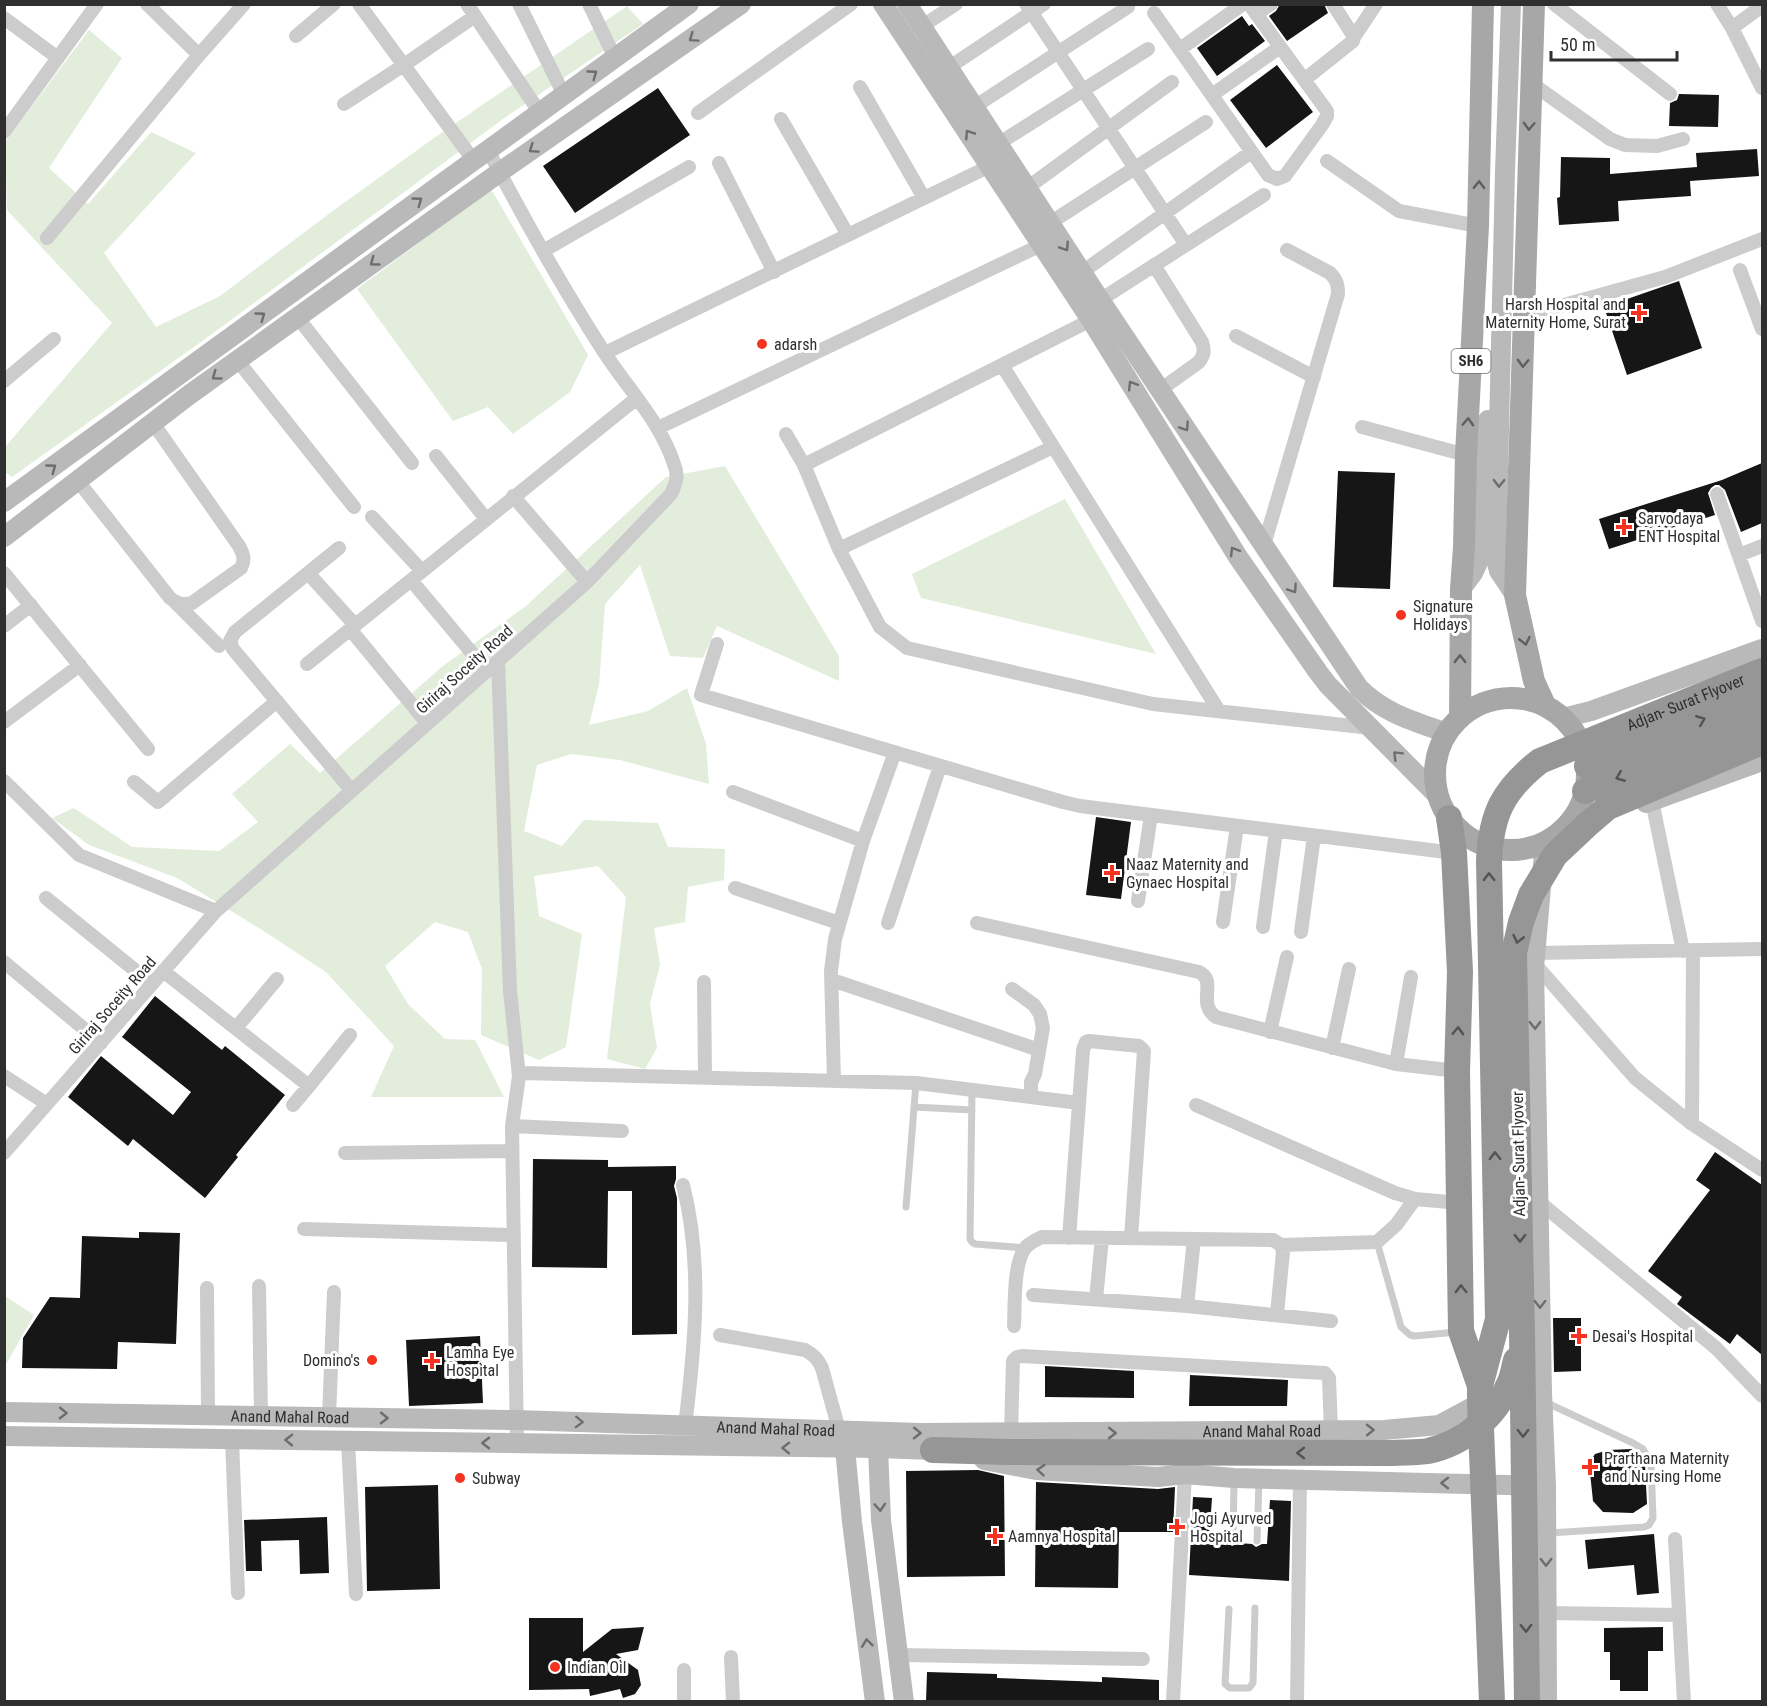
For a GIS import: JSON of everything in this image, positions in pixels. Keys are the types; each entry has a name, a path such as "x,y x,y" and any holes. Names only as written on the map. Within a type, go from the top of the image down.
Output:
{"highway":[{"name":"Adjan- Surat Flyover","path":"1480,1395 1498,1319 1489,861 1493,823 1503,800 1522,775 1540,761 1762,671"},
{"path":"1585,791 1651,752 1762,695"},
{"path":"1587,766 1651,752 1762,718"},
{"name":"Adjan- Surat Flyover","path":"1527,1701 1514,954 1521,922 1531,895 1555,855 1608,807 1762,742"},
{"path":"1444,807 1454,854 1460,972 1457,1071 1461,1331 1480,1395 1492,1701"},
{"path":"933,1450 1010,1442 1391,1453 1428,1451 1455,1442 1474,1431 1493,1412 1511,1382 1522,1333"}],"main road":[{"name":"SH6","path":"1453,726 1464,547 1466,455 1478,226 1483,4"},
{"path":"1534,4 1515,595 1534,681 1545,705"},
{"path":"1501,698 1523,698 1545,705 1563,718 1575,732 1583,748 1587,766 1585,791 1577,810 1565,827 1545,841 1527,848 1505,850 1484,845 1464,834 1444,807 1435,775 1438,753 1453,726 1479,705 1501,698"}],"street":[{"path":"6,128 97,4"},
{"path":"147,4 199,55"},
{"path":"47,238 244,4"},
{"path":"296,36 334,4"},
{"name":"Giriraj Soceity Road","path":"4,1153 10,1138 47,1104 216,911 587,582 671,494 678,480 675,465 658,428 604,353 543,251 500,172 481,156 404,66 359,4"},
{"path":"519,4 564,95"},
{"path":"589,4 615,58"},
{"path":"4,502 689,4"},
{"path":"4,537 153,423 297,318 500,172 741,4"},
{"path":"698,112 851,4"},
{"path":"883,4 1091,320 1238,557 1328,685 1444,807"},
{"path":"907,4 1100,300 1359,688 1370,699 1399,715 1453,726"},
{"path":"921,27 956,4"},
{"path":"948,68 1029,9 1044,4"},
{"path":"1180,49 1243,4"},
{"path":"1154,13 1268,175 1277,179 1285,176 1327,116 1326,108 1253,9 1271,4"},
{"path":"1333,4 1354,38"},
{"path":"1304,80 1350,44 1376,4"},
{"path":"1461,589 1478,562 1493,348 1500,4"},
{"path":"1511,4 1496,559 1499,571 1515,595"},
{"path":"1554,4 1670,94"},
{"path":"1717,4 1732,28 1762,88"},
{"path":"1732,28 1762,6"},
{"path":"974,107 1128,7"},
{"path":"1029,9 1186,244"},
{"path":"344,104 404,66 471,10 540,113"},
{"path":"4,18 58,58"},
{"path":"1212,94 1280,47"},
{"path":"998,144 1148,49"},
{"path":"1027,188 1172,82"},
{"path":"1531,83 1610,139 1625,145 1657,146 1683,139"},
{"path":"860,87 924,198"},
{"path":"781,119 848,236"},
{"path":"1050,223 1206,122"},
{"path":"1082,272 1247,155"},
{"path":"1326,161 1400,211 1478,226"},
{"path":"719,163 774,272"},
{"path":"604,353 990,166"},
{"path":"543,251 689,167"},
{"path":"1100,300 1264,195"},
{"path":"1524,316 1665,277 1762,239"},
{"path":"658,428 1041,245"},
{"path":"1264,545 1338,294 1338,285 1330,273 1287,250"},
{"path":"1154,265 1205,350 1199,362 1160,390"},
{"path":"1740,270 1762,329"},
{"path":"297,318 412,463"},
{"path":"804,465 1091,320"},
{"path":"1236,336 1314,377"},
{"path":"4,381 54,339"},
{"path":"238,361 354,507"},
{"path":"1002,365 1218,711"},
{"path":"308,664 637,398"},
{"path":"153,423 239,546 244,561 241,568 192,603 185,605 176,603"},
{"path":"1362,427 1466,455"},
{"path":"786,434 804,465 838,549 880,627 907,648 1153,704 1371,729"},
{"path":"838,549 1053,447"},
{"path":"436,456 486,519"},
{"path":"78,481 170,598 219,645"},
{"path":"1717,494 1762,621"},
{"path":"513,496 587,582"},
{"path":"372,517 487,670"},
{"path":"1739,555 1762,546"},
{"path":"339,548 236,632 230,641 233,649 352,791"},
{"path":"4,573 148,749"},
{"path":"308,573 428,723"},
{"path":"4,626 31,605"},
{"path":"717,644 700,695 1071,805 1454,854"},
{"path":"1563,718 1591,711 1762,649"},
{"path":"498,661 510,991 519,1076 512,1126 517,1443"},
{"path":"4,722 80,665"},
{"path":"134,782 158,802 277,701"},
{"path":"834,1080 832,980 835,939 863,841 895,752"},
{"path":"1565,827 1624,812 1762,761"},
{"path":"888,923 940,766"},
{"path":"4,781 79,855 216,911"},
{"path":"733,792 863,841"},
{"path":"1652,801 1688,950 1692,1124"},
{"path":"1138,901 1151,815"},
{"path":"1223,922 1237,826"},
{"path":"1263,927 1276,831"},
{"path":"1301,932 1314,836"},
{"path":"1545,841 1536,958 1542,1396 1546,1486 1547,1701"},
{"path":"735,888 838,923"},
{"path":"46,898 152,984"},
{"path":"977,923 1199,972 1207,979 1207,1008 1209,1013 1216,1017 1396,1064 1457,1071"},
{"path":"1536,958 1688,950 1762,949"},
{"path":"1270,1032 1287,957"},
{"path":"1536,958 1635,1078 1692,1124 1762,1170"},
{"path":"4,962 101,1042"},
{"path":"1332,1048 1349,969"},
{"path":"163,971 309,1086"},
{"path":"1396,1064 1411,977"},
{"path":"236,1028 277,979"},
{"path":"832,980 1039,1050"},
{"path":"704,982 705,1077"},
{"path":"1012,989 1034,1005 1040,1014 1043,1028 1035,1074 1031,1082 1031,1097"},
{"path":"293,1105 350,1035"},
{"path":"1069,1238 1083,1050 1086,1042 1089,1041 1139,1046 1143,1049 1131,1238"},
{"path":"519,1076 523,1073 916,1083 1079,1103"},
{"path":"4,1076 47,1104"},
{"path":"1196,1105 1395,1192 1415,1199 1460,1203"},
{"path":"512,1126 622,1131"},
{"path":"345,1154 512,1151"},
{"path":"683,1185 693,1237 696,1318 685,1426"},
{"path":"1014,1326 1017,1270 1020,1257 1034,1241 1042,1238 1273,1240 1281,1245 1377,1242 1396,1225 1415,1199"},
{"path":"1539,1201 1716,1348 1762,1396"},
{"path":"304,1229 514,1235"},
{"path":"1096,1299 1102,1238"},
{"path":"1187,1306 1194,1239"},
{"path":"1277,1314 1283,1252 1281,1245"},
{"path":"259,1286 261,1416"},
{"path":"207,1288 208,1415"},
{"path":"329,1417 334,1292"},
{"path":"1034,1295 1187,1306 1331,1321"},
{"path":"720,1335 805,1350 819,1360 847,1442 852,1522 875,1701"},
{"path":"1010,1442 1013,1361 1022,1356 1325,1373 1329,1378 1331,1431"},
{"name":"Anand Mahal Road","path":"4,1436 348,1442 847,1442 920,1433 1010,1442 1384,1430 1439,1425 1480,1395 1542,1396"},
{"name":"Anand Mahal Road","path":"4,1412 516,1420 685,1426 847,1442"},
{"path":"232,1439 238,1593"},
{"path":"348,1442 357,1594"},
{"path":"847,1442 878,1448 933,1450 1036,1470 1158,1477 1185,1474 1403,1484 1483,1483 1546,1486"},
{"path":"878,1448 881,1520 904,1701"},
{"path":"1173,1701 1185,1474"},
{"path":"1297,1701 1300,1480"},
{"path":"1675,1539 1684,1701"},
{"path":"1546,1613 1679,1615"},
{"path":"899,1655 1143,1659"},
{"path":"731,1657 733,1701"},
{"path":"684,1670 684,1701"}],"lane":[{"path":"906,1207 916,1083"},
{"path":"972,1090 970,1239 975,1244 1026,1248"},
{"path":"914,1107 972,1110"},
{"path":"1377,1242 1401,1327 1410,1335 1415,1336 1461,1331"},
{"path":"1542,1396 1643,1449 1651,1463 1653,1518 1649,1525 1644,1527 1546,1533"},
{"path":"1233,1540 1234,1478"},
{"path":"1257,1540 1259,1479"},
{"path":"1229,1609 1225,1684 1230,1688 1249,1688 1253,1683 1255,1608"}],"green space":[{"path":"627,6 643,24 503,119 212,334 12,477 5,472 5,447 112,323 7,210 5,142 89,30 122,58 49,168 88,204 151,132 196,153 104,253 156,327 220,296 434,138"},
{"path":"491,189 588,355 570,392 513,434 488,407 453,421 357,289"},
{"path":"725,466 839,656 839,681 717,626 703,658 670,656 640,565 605,604 599,685 589,725 648,711 687,688 706,744 709,784 620,760 571,754 537,765 524,831 562,846 584,820 658,823 668,847 725,849 724,880 688,887 685,922 654,928 660,965 650,1004 657,1048 645,1069 607,1059 626,897 598,866 534,876 539,916 582,934 566,1047 539,1060 481,1035 482,969 468,932 435,922 385,966 408,1004 445,1039 475,1040 504,1097 371,1097 394,1046 326,972 177,878 89,845 52,818 74,808 132,847 219,851 258,822 232,794 290,744 320,773 443,666 526,606 666,477"},
{"path":"1065,499 1156,654 921,598 912,574"},
{"path":"5,1296 34,1315 5,1366"}],"building":[{"path":"1280,4 1324,4 1328,13 1287,41 1269,16"},
{"path":"1242,16 1249,26 1252,24 1265,41 1217,76 1197,48"},
{"path":"1277,65 1313,112 1266,148 1230,100"},
{"path":"658,88 690,135 575,213 543,166"},
{"path":"1679,94 1719,95 1718,127 1669,126 1670,103 1677,100"},
{"path":"1757,149 1759,176 1690,181 1691,196 1618,201 1619,221 1559,225 1557,198 1560,197 1561,157 1610,158 1610,174 1697,167 1696,153"},
{"path":"1679,281 1702,348 1627,375 1604,307"},
{"path":"1762,463 1762,523 1741,532 1725,490 1715,485 1708,493 1715,515 1609,549 1599,519 1722,480"},
{"path":"1338,471 1395,473 1390,589 1333,587"},
{"path":"1096,817 1131,822 1121,899 1086,895"},
{"path":"155,996 222,1050 225,1046 285,1095 236,1155 238,1157 205,1198 133,1139 128,1146 68,1097 101,1056 173,1115 191,1092 122,1037"},
{"path":"1715,1152 1762,1185 1762,1355 1737,1334 1730,1344 1677,1304 1682,1297 1648,1271 1710,1190 1696,1180"},
{"path":"533,1159 608,1160 608,1167 676,1166 674,1186 677,1198 677,1334 632,1335 632,1191 608,1191 607,1268 532,1267"},
{"path":"139,1232 180,1233 176,1344 118,1342 117,1369 22,1368 23,1338 50,1297 80,1298 82,1236 139,1238"},
{"path":"1553,1318 1581,1318 1581,1371 1554,1372"},
{"path":"480,1336 483,1403 409,1406 406,1340"},
{"path":"1045,1366 1134,1371 1134,1398 1045,1397"},
{"path":"1190,1375 1288,1380 1287,1406 1189,1406"},
{"path":"1631,1449 1640,1455 1645,1465 1647,1504 1633,1513 1603,1512 1593,1501 1589,1463 1595,1454 1608,1450"},
{"path":"978,1470 1004,1476 1005,1576 907,1577 906,1471"},
{"path":"1036,1482 1158,1489 1175,1487 1173,1532 1119,1532 1118,1588 1035,1587"},
{"path":"438,1485 440,1589 367,1591 365,1487"},
{"path":"1193,1497 1212,1498 1209,1542 1228,1543 1232,1546 1238,1543 1252,1544 1256,1547 1267,1544 1270,1500 1291,1501 1289,1581 1189,1575"},
{"path":"327,1517 329,1573 300,1574 299,1540 261,1541 262,1571 246,1571 244,1520"},
{"path":"1654,1534 1659,1593 1637,1595 1634,1565 1588,1569 1585,1540"},
{"path":"529,1618 583,1618 583,1652 612,1629 644,1627 638,1650 616,1654 638,1670 641,1685 635,1694 623,1698 620,1689 590,1696 589,1689 529,1690"},
{"path":"1663,1627 1663,1651 1648,1651 1648,1691 1620,1691 1620,1680 1610,1680 1610,1652 1604,1652 1604,1628"},
{"path":"927,1672 997,1674 997,1678 1102,1682 1102,1677 1159,1680 1159,1701 926,1701"}],"place":[{"name":"Harsh Hospital and Maternity Home, Surat","path":"1639,313"},
{"name":"adarsh","path":"762,344"},
{"name":"Sarvodaya ENT Hospital","path":"1624,527"},
{"name":"Signature Holidays","path":"1401,615"},
{"name":"Naaz Maternity and Gynaec Hospital","path":"1112,873"},
{"name":"Desai's Hospital","path":"1579,1336"},
{"name":"Domino's","path":"372,1360"},
{"name":"Lamha Eye Hospital","path":"432,1361"},
{"name":"Prarthana Maternity and Nursing Home","path":"1590,1467"},
{"name":"Subway","path":"460,1478"},
{"name":"Jogi Ayurved Hospital","path":"1177,1527"},
{"name":"Aamnya Hospital","path":"995,1536"},
{"name":"Indian Oil","path":"555,1667"}]}
